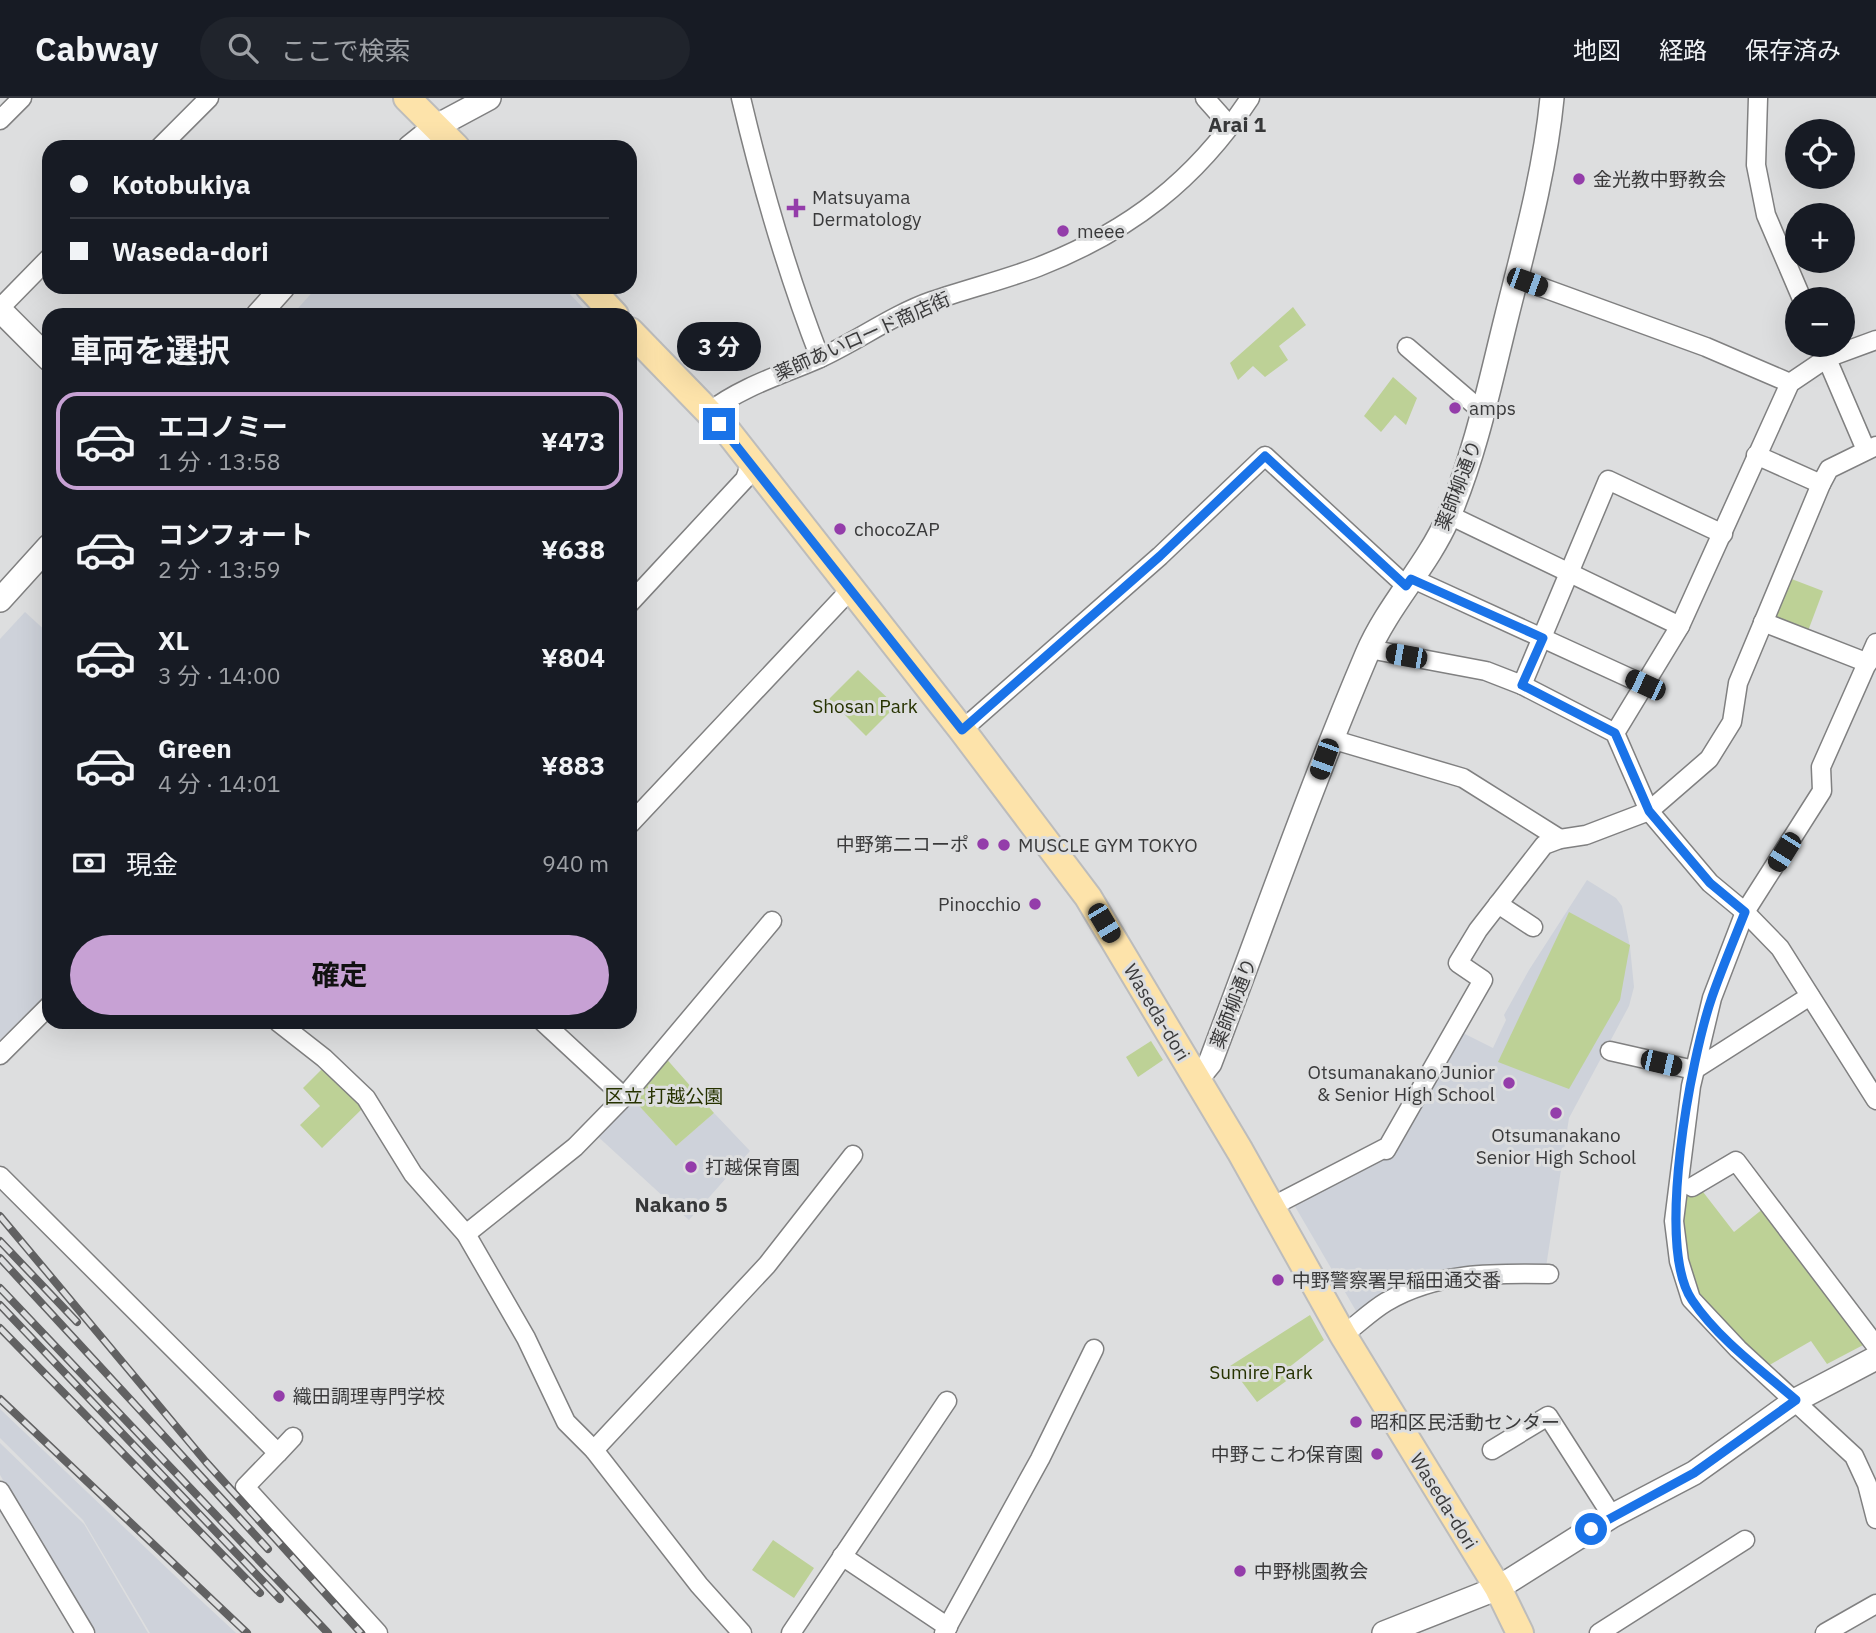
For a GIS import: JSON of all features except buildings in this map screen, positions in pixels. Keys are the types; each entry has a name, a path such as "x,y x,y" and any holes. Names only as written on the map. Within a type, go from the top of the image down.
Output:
{"main road":[{"path":"407,98 449,140"},
{"path":"596,294 608,308"},
{"name":"Waseda-dori","path":"637,338 709,412 751,463 962,730 1088,897 1197,1079 1343,1335 1498,1588 1520,1633"}],"street":[{"path":"0,120 22,98"},
{"path":"167,140 209,98"},
{"path":"419,140 435,127 489,98"},
{"path":"741,98 761,183 793,288 820,358"},
{"path":"1205,98 1229,125"},
{"name":"薬師あいロード商店街","path":"709,412 730,397 820,358 930,302 1035,268 1068,254 1143,213 1192,173 1251,98"},
{"name":"薬師柳通り","path":"1197,1079 1210,1063 1331,739 1369,649 1384,619 1440,536 1449,515 1484,413 1546,150 1552,98"},
{"path":"1758,98 1758,178 1766,215 1797,287"},
{"path":"1028,250 1035,268"},
{"path":"42,265 0,309 42,352"},
{"path":"1516,278 1706,347 1790,383"},
{"path":"264,308 278,294"},
{"path":"1855,344 1876,340"},
{"path":"1407,346 1484,413"},
{"path":"1615,733 1680,626 1790,383 1818,357"},
{"path":"1271,1207 1385,1147 1386,1150 1483,980 1458,963 1498,904 1544,845 1560,839 1586,835 1649,811 1709,759 1721,741 1732,722 1738,683 1821,484 1829,469 1871,448 1827,357"},
{"path":"1756,455 1821,484"},
{"path":"962,730 1160,556 1265,456 1408,582 1543,638 1645,685"},
{"path":"637,596 746,479 751,463"},
{"path":"1522,685 1608,480 1723,534"},
{"path":"1449,515 1680,626"},
{"path":"0,600 42,554"},
{"path":"637,817 850,590"},
{"path":"1763,622 1868,663"},
{"path":"1876,643 1821,767 1822,792 1745,912 1712,998 1694,1070 1684,1192 1674,1222 1679,1261 1691,1299 1738,1349 1854,1456 1874,1499 1876,1519"},
{"path":"1369,649 1486,671 1522,685 1615,733 1649,811 1710,883 1745,912 1780,948 1876,1100"},
{"path":"1331,739 1463,778 1560,839"},
{"path":"1498,904 1533,927"},
{"path":"466,1234 575,1147 624,1097 772,920"},
{"path":"1610,1051 1694,1070 1810,996"},
{"path":"0,1055 42,1013"},
{"path":"286,1029 366,1098 413,1174 466,1234 526,1338 566,1422 593,1450 699,1585 742,1633"},
{"path":"551,1029 624,1097"},
{"path":"593,1450 767,1265 853,1155"},
{"path":"1684,1192 1736,1161 1876,1346"},
{"path":"0,1176 278,1452"},
{"path":"1343,1335 1400,1294 1452,1277 1471,1273 1549,1274"},
{"path":"842,1556 946,1630 1040,1459 1094,1349"},
{"path":"1384,1633 1498,1588 1612,1516 1694,1473 1796,1400 1876,1358"},
{"path":"791,1633 947,1401"},
{"path":"1492,1450 1548,1416 1612,1516"},
{"path":"293,1437 245,1487 378,1633"},
{"path":"0,1490 86,1633"},
{"path":"1599,1633 1745,1540"},
{"path":"1825,1633 1876,1604"}],"shaded area":[{"path":"311,294 570,294 583,308 298,308"},
{"path":"25,612 42,628 42,1008 0,1049 0,639"},
{"name":"Otsumanakano Junior & Senior High School","path":"1587,880 1616,898 1622,906 1634,987 1629,1006 1569,1118 1546,1267 1472,1265 1417,1282 1359,1316 1293,1203 1394,1149 1459,1031 1493,1048 1506,1020 1504,1015 1529,970"},
{"path":"630,1096 676,1146 714,1113 750,1151 689,1220 594,1133"},
{"path":"0,1409 236,1633 150,1633 83,1520 0,1438"},
{"path":"0,1443 84,1524 148,1633 96,1633 0,1475"}],"green space":[{"path":"1293,307 1306,325 1279,346 1288,360 1265,377 1253,366 1238,380 1230,363"},
{"path":"1393,377 1417,398 1406,425 1395,415 1381,432 1364,416"},
{"path":"1789,578 1823,591 1808,631 1774,618"},
{"name":"Shosan Park","path":"858,670 896,706 866,736 829,699"},
{"path":"1569,912 1630,945 1620,1000 1569,1089 1498,1062"},
{"path":"1151,1041 1163,1060 1138,1077 1126,1057"},
{"name":"区立 打越公園","path":"664,1056 714,1113 676,1146 630,1096"},
{"path":"324,1067 364,1107 322,1148 300,1125 320,1106 303,1088"},
{"path":"1700,1188 1734,1232 1764,1208 1867,1343 1827,1364 1811,1341 1766,1367 1695,1297 1683,1246 1681,1198"},
{"name":"Sumire Park","path":"1310,1315 1324,1340 1283,1372 1289,1379 1257,1402 1230,1366"},
{"path":"773,1540 814,1568 794,1598 752,1570"}],"railway":[{"path":"0,1216 206,1462 361,1633"},
{"path":"0,1241 77,1322"},
{"path":"0,1258 268,1549"},
{"path":"0,1288 328,1633"},
{"path":"0,1305 280,1599"},
{"path":"0,1328 260,1593"},
{"path":"0,1399 247,1633"}],"place":[{"name":"金光教中野教会","path":"1579,179"},
{"name":"Matsuyama Dermatology","path":"796,208"},
{"name":"meee","path":"1063,231"},
{"name":"amps","path":"1455,408"},
{"name":"chocoZAP","path":"840,529"},
{"name":"中野第二コーポ","path":"983,844"},
{"name":"MUSCLE GYM TOKYO","path":"1004,845"},
{"name":"Pinocchio","path":"1035,904"},
{"name":"Otsumanakano Junior & Senior High School","path":"1509,1083"},
{"name":"Otsumanakano Senior High School","path":"1556,1113"},
{"name":"打越保育園","path":"691,1167"},
{"name":"中野警察署早稲田通交番","path":"1278,1280"},
{"name":"織田調理専門学校","path":"279,1396"},
{"name":"昭和区民活動センター","path":"1356,1422"},
{"name":"中野ここわ保育園","path":"1377,1454"},
{"name":"中野桃園教会","path":"1240,1571"}],"district":[{"name":"Arai 1","path":"1237,124"},
{"name":"Nakano 5","path":"681,1204"}],"route":[{"path":"719,424 729,433 962,730 1160,556 1265,456 1406,586 1411,579 1543,638 1522,685 1615,733 1649,811 1710,883 1745,912 1712,998 1694,1070 1674,1222 1679,1261 1691,1299 1738,1349 1796,1400 1694,1473 1591,1529"}]}
